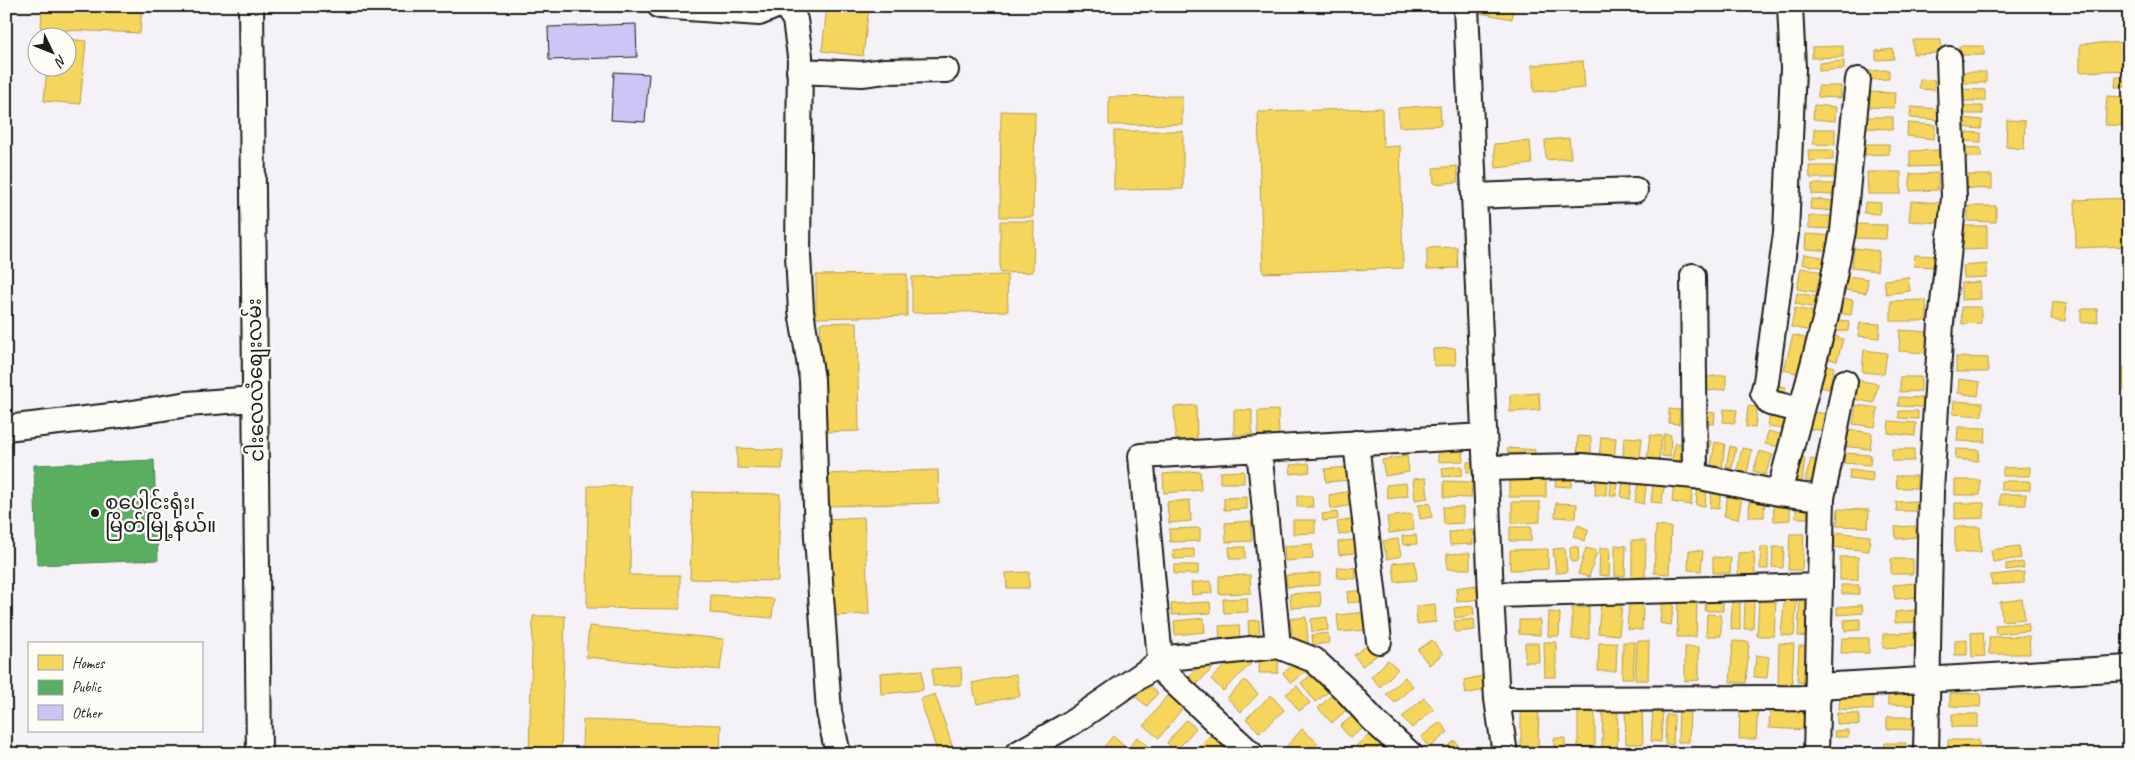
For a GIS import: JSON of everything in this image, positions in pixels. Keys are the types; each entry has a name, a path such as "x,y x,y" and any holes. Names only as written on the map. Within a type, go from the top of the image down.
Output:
{"street":[{"name":"ငါးလေလံစျေးလမ်း","path":"252,6 254,399 259,754"},
{"path":"660,6 759,13 776,6"},
{"path":"786,6 795,20 800,56 797,178 801,311 812,379 817,537 829,712 838,754"},
{"path":"1466,6 1491,594 1497,699 1505,754"},
{"path":"1790,6 1793,68 1786,233 1763,393 1770,402 1802,410"},
{"path":"1926,754 1931,490 1941,323 1954,198 1949,59"},
{"path":"799,71 839,74 946,70"},
{"path":"1780,493 1826,316 1843,231 1858,80"},
{"path":"1474,196 1634,190"},
{"path":"1693,276 1695,476"},
{"path":"1816,754 1822,498 1845,382"},
{"path":"6,428 120,415 188,404 254,399"},
{"path":"1251,754 1158,662 1140,456 1484,436"},
{"path":"1356,443 1379,641"},
{"path":"1259,449 1278,646"},
{"path":"1486,468 1582,466 1695,476 1780,493 1822,498"},
{"path":"1491,594 1820,586"},
{"path":"1017,754 1073,722 1158,662 1278,646 1314,660 1345,689 1375,722 1410,754"},
{"path":"1497,699 1818,692 1928,679 2129,668"}],"building: Homes":[{"path":"42,6 142,6 140,33 78,30 78,28 41,28"},
{"path":"827,6 869,6 863,56 822,51"},
{"path":"1481,6 1514,6 1512,19 1480,13"},
{"path":"78,40 86,41 80,104 44,101 46,78 78,78"},
{"path":"1913,40 1941,40 1941,53 1913,54"},
{"path":"2129,42 2129,70 2080,72 2080,44"},
{"path":"1843,46 1843,57 1812,58 1812,47"},
{"path":"1959,46 1984,46 1984,55 1959,55"},
{"path":"1893,49 1894,59 1876,60 1876,51"},
{"path":"1583,61 1585,88 1534,92 1532,65"},
{"path":"1844,61 1844,69 1819,71 1819,63"},
{"path":"1889,70 1889,79 1868,80 1868,71"},
{"path":"1959,72 1986,72 1986,83 1959,83"},
{"path":"2116,77 2129,77 2129,87 2115,87"},
{"path":"1920,79 1935,80 1934,90 1919,89"},
{"path":"1818,86 1841,86 1841,98 1818,97"},
{"path":"1961,89 1985,90 1985,101 1960,101"},
{"path":"1868,92 1895,93 1894,108 1868,107"},
{"path":"1182,96 1182,124 1109,125 1109,97"},
{"path":"2107,96 2129,97 2129,126 2105,125"},
{"path":"1440,105 1441,125 1399,127 1398,108"},
{"path":"1814,105 1836,107 1835,121 1813,119"},
{"path":"1963,106 1983,106 1983,114 1962,114"},
{"path":"1911,107 1941,109 1940,120 1910,118"},
{"path":"1382,108 1383,147 1400,146 1403,268 1263,273 1258,112"},
{"path":"1001,111 1035,112 1033,217 1000,217"},
{"path":"1864,117 1893,117 1893,129 1864,128"},
{"path":"1962,118 1982,120 1981,129 1961,127"},
{"path":"2007,120 2025,121 2024,149 2006,147"},
{"path":"1908,123 1935,125 1934,139 1907,136"},
{"path":"1814,129 1835,129 1835,145 1813,144"},
{"path":"1114,131 1183,131 1183,189 1114,190"},
{"path":"1961,132 1981,133 1981,142 1960,141"},
{"path":"1569,138 1571,158 1546,160 1545,140"},
{"path":"1530,141 1532,164 1496,168 1494,144"},
{"path":"1865,144 1889,144 1889,154 1865,155"},
{"path":"1960,147 1981,148 1981,157 1959,157"},
{"path":"1808,150 1833,150 1833,160 1809,161"},
{"path":"1941,150 1942,166 1910,167 1910,151"},
{"path":"1457,166 1458,182 1434,184 1433,168"},
{"path":"1809,166 1834,166 1834,178 1810,178"},
{"path":"1867,172 1901,172 1901,194 1868,194"},
{"path":"1938,173 1938,190 1910,191 1910,174"},
{"path":"1958,175 1992,175 1992,189 1958,188"},
{"path":"1812,184 1834,184 1833,195 1812,194"},
{"path":"2129,198 2129,246 2076,248 2075,200"},
{"path":"1811,199 1836,201 1835,211 1810,209"},
{"path":"1911,201 1944,203 1943,223 1909,221"},
{"path":"1865,202 1881,203 1880,214 1864,213"},
{"path":"1968,206 1996,206 1996,222 1968,221"},
{"path":"1809,216 1837,216 1837,229 1809,228"},
{"path":"1000,221 1034,221 1033,272 1000,273"},
{"path":"1853,224 1887,225 1886,239 1853,238"},
{"path":"1963,226 1987,226 1987,249 1964,250"},
{"path":"1806,234 1837,236 1835,251 1805,249"},
{"path":"1457,247 1458,268 1427,269 1427,248"},
{"path":"1854,248 1879,251 1877,271 1852,268"},
{"path":"1804,254 1834,259 1832,269 1802,264"},
{"path":"1915,255 1937,256 1937,267 1914,266"},
{"path":"1987,264 1987,277 1964,278 1963,266"},
{"path":"1801,268 1832,274 1829,294 1797,289"},
{"path":"907,274 907,316 816,318 816,275"},
{"path":"1007,275 1008,311 912,313 912,277"},
{"path":"1842,275 1868,279 1866,293 1839,289"},
{"path":"1908,277 1910,291 1886,294 1884,280"},
{"path":"1980,282 1981,299 1961,300 1961,283"},
{"path":"1797,293 1826,298 1823,309 1795,304"},
{"path":"1838,298 1853,300 1851,315 1837,313"},
{"path":"1926,300 1927,321 1891,321 1891,301"},
{"path":"2053,302 2067,304 2065,321 2051,319"},
{"path":"1961,307 1981,307 1981,323 1962,324"},
{"path":"1795,308 1820,313 1816,332 1791,327"},
{"path":"2081,309 2097,309 2098,322 2081,323"},
{"path":"1835,320 1849,321 1848,331 1834,331"},
{"path":"857,322 859,431 822,432 820,323"},
{"path":"1860,323 1880,324 1879,338 1858,336"},
{"path":"1900,330 1929,332 1927,353 1899,351"},
{"path":"1793,335 1809,339 1800,374 1784,370"},
{"path":"1832,335 1843,339 1837,361 1826,358"},
{"path":"1455,348 1456,365 1434,366 1433,349"},
{"path":"1864,350 1887,353 1884,374 1862,372"},
{"path":"1956,357 1988,358 1988,372 1956,372"},
{"path":"1821,364 1834,367 1829,389 1816,386"},
{"path":"2123,367 2129,367 2129,391 2124,391"},
{"path":"1726,375 1726,389 1707,391 1707,377"},
{"path":"1900,377 1921,377 1921,391 1900,392"},
{"path":"1959,379 1980,382 1978,396 1958,393"},
{"path":"1857,380 1878,384 1874,403 1853,399"},
{"path":"1774,385 1786,387 1784,399 1772,397"},
{"path":"1539,393 1540,410 1510,412 1510,395"},
{"path":"1899,397 1923,398 1923,407 1898,406"},
{"path":"1954,401 1983,403 1982,416 1953,414"},
{"path":"1196,405 1197,439 1176,440 1174,407"},
{"path":"1856,405 1878,408 1875,427 1853,424"},
{"path":"1748,406 1757,407 1755,428 1746,427"},
{"path":"1669,409 1680,410 1679,424 1669,423"},
{"path":"1724,409 1737,410 1735,423 1723,422"},
{"path":"1234,410 1252,410 1252,435 1234,435"},
{"path":"1278,410 1279,436 1258,436 1258,411"},
{"path":"1702,411 1715,413 1714,424 1700,423"},
{"path":"1899,411 1918,411 1918,419 1899,418"},
{"path":"1811,412 1829,414 1828,431 1809,429"},
{"path":"1770,413 1793,415 1792,430 1768,427"},
{"path":"1889,421 1916,423 1915,436 1888,433"},
{"path":"1958,427 1986,428 1985,442 1957,441"},
{"path":"1843,429 1872,433 1870,449 1841,446"},
{"path":"1768,431 1788,436 1785,448 1765,444"},
{"path":"1664,434 1671,435 1670,457 1662,456"},
{"path":"1650,435 1662,436 1659,459 1647,458"},
{"path":"1578,436 1591,437 1591,463 1577,462"},
{"path":"1601,437 1616,438 1614,460 1599,459"},
{"path":"1624,437 1642,438 1640,458 1623,458"},
{"path":"1702,439 1711,441 1707,465"},
{"path":"1715,442 1725,444 1722,467 1711,465"},
{"path":"1675,443 1683,444 1679,466 1671,464"},
{"path":"1462,444 1463,461 1438,462 1438,445"},
{"path":"1730,446 1736,448 1732,468 1726,467"},
{"path":"737,448 783,450 782,469 737,468"},
{"path":"1508,448 1535,450 1534,464 1507,463"},
{"path":"1742,448 1752,450 1747,473 1737,471"},
{"path":"1892,449 1914,449 1914,461 1892,461"},
{"path":"1956,449 1979,450 1978,461 1955,459"},
{"path":"1760,451 1773,455 1765,475 1753,471"},
{"path":"1845,453 1871,455 1870,465 1844,463"},
{"path":"1407,456 1409,472 1385,476 1382,460"},
{"path":"1795,457 1805,458 1802,482 1792,480"},
{"path":"1811,459 1825,462 1820,483 1805,480"},
{"path":"1480,461 1481,472 1467,472 1467,462"},
{"path":"1309,463 1310,472 1291,474 1290,465"},
{"path":"1462,466 1462,475 1443,477 1442,468"},
{"path":"1348,467 1350,480 1326,482 1325,469"},
{"path":"2030,467 2030,476 2003,476 2003,468"},
{"path":"1850,469 1873,472 1872,482 1849,479"},
{"path":"938,470 939,503 827,506 826,474"},
{"path":"1200,471 1201,490 1164,493 1163,474"},
{"path":"1244,471 1244,483 1220,483 1220,472"},
{"path":"1596,472 1607,472 1606,495 1595,495"},
{"path":"1612,473 1618,473 1616,496 1610,495"},
{"path":"1509,474 1546,474 1546,497 1509,497"},
{"path":"1556,475 1572,475 1571,487 1555,486"},
{"path":"1624,475 1633,476 1630,499 1621,497"},
{"path":"1639,476 1647,477 1644,504 1635,502"},
{"path":"1896,476 1917,476 1917,488 1897,488"},
{"path":"1654,477 1665,478 1662,503 1651,502"},
{"path":"1426,478 1428,498 1415,500 1413,479"},
{"path":"1674,480 1693,482 1691,505 1672,502"},
{"path":"1955,480 1980,480 1980,495 1955,495"},
{"path":"1444,481 1472,482 1471,498 1444,497"},
{"path":"2001,481 2030,481 2030,490 2001,490"},
{"path":"1406,483 1408,496 1388,499 1386,485"},
{"path":"588,486 631,486 630,575 680,575 680,609 587,608"},
{"path":"1698,486 1707,487 1705,506 1696,505"},
{"path":"1712,488 1721,489 1719,509 1710,508"},
{"path":"1729,489 1743,492 1738,519 1724,516"},
{"path":"1356,490 1358,504 1331,509 1329,495"},
{"path":"693,492 780,494 778,581 690,579"},
{"path":"1750,493 1765,494 1764,517 1749,517"},
{"path":"2000,494 2026,494 2026,505 2000,505"},
{"path":"1297,496 1312,496 1313,507 1297,507"},
{"path":"1247,497 1247,509 1224,510 1224,498"},
{"path":"1190,500 1191,521 1169,523 1167,502"},
{"path":"1796,500 1808,500 1808,518 1796,518"},
{"path":"1790,501 1790,520 1774,521 1773,502"},
{"path":"1916,501 1916,511 1897,511 1896,502"},
{"path":"1512,502 1540,502 1540,522 1512,523"},
{"path":"1430,503 1432,517 1420,519 1418,505"},
{"path":"1556,503 1577,504 1576,518 1555,517"},
{"path":"1955,503 1984,503 1984,518 1955,519"},
{"path":"1443,507 1463,507 1463,523 1444,524"},
{"path":"1838,509 1869,510 1868,527 1837,526"},
{"path":"1337,512 1338,519 1323,521 1322,514"},
{"path":"1412,514 1414,530 1389,533 1387,517"},
{"path":"864,517 869,614 832,616 826,519"},
{"path":"1357,519 1359,531 1339,535 1337,522"},
{"path":"1293,520 1315,520 1315,533 1293,534"},
{"path":"1251,521 1252,541 1226,542 1225,523"},
{"path":"1578,525 1589,530 1584,541 1573,536"},
{"path":"1656,526 1671,527 1669,574 1654,573"},
{"path":"1915,526 1916,537 1896,539 1895,527"},
{"path":"1510,527 1531,527 1531,541 1510,541"},
{"path":"1955,527 1980,527 1981,552 1955,552"},
{"path":"1200,528 1200,541 1170,542 1169,529"},
{"path":"1472,530 1473,544 1450,545 1449,532"},
{"path":"1834,532 1870,536 1869,551 1832,547"},
{"path":"1790,534 1804,534 1802,570 1788,570"},
{"path":"1416,535 1417,544 1403,545 1402,536"},
{"path":"1358,539 1359,552 1339,555 1338,542"},
{"path":"1398,539 1401,556 1387,559 1383,541"},
{"path":"1632,540 1646,540 1645,578 1632,578"},
{"path":"1312,544 1313,559 1285,561 1284,546"},
{"path":"1615,545 1626,546 1625,576 1615,576"},
{"path":"2019,546 2021,558 1993,562 1991,550"},
{"path":"1229,547 1245,547 1245,559 1230,559"},
{"path":"1570,547 1578,547 1579,561 1571,562"},
{"path":"1761,547 1768,547 1768,569 1760,569"},
{"path":"1773,547 1784,547 1783,568 1772,567"},
{"path":"1565,548 1567,572 1556,573 1553,549"},
{"path":"1586,548 1597,551 1589,577 1578,574"},
{"path":"1600,548 1610,548 1609,576 1599,575"},
{"path":"1194,549 1194,558 1174,559 1173,550"},
{"path":"1548,549 1548,569 1510,570 1510,550"},
{"path":"1689,550 1703,551 1701,571 1688,570"},
{"path":"1754,552 1755,575 1738,575 1738,553"},
{"path":"1470,553 1470,569 1447,569 1447,554"},
{"path":"1713,557 1731,558 1730,573 1713,573"},
{"path":"1840,557 1858,557 1858,580 1840,580"},
{"path":"1891,559 1913,559 1913,574 1891,574"},
{"path":"1415,561 1417,580 1395,582 1393,563"},
{"path":"2023,562 2024,568 2006,570 2006,564"},
{"path":"1174,565 1198,565 1198,574 1174,574"},
{"path":"1338,567 1356,568 1356,579 1337,578"},
{"path":"1029,572 1029,588 1007,588 1006,573"},
{"path":"2024,572 2024,583 1992,585 1991,575"},
{"path":"1320,573 1320,585 1287,587 1286,575"},
{"path":"1250,575 1251,593 1219,594 1219,576"},
{"path":"1211,581 1212,593 1192,595 1191,583"},
{"path":"1916,583 1917,597 1895,599 1893,585"},
{"path":"1476,585 1478,599 1457,602 1456,588"},
{"path":"1841,585 1859,585 1859,594 1842,594"},
{"path":"1364,590 1366,601 1348,603 1347,592"},
{"path":"1800,591 1815,592 1813,637 1798,636"},
{"path":"1320,592 1321,606 1291,608 1290,594"},
{"path":"711,595 774,599 772,618 710,613"},
{"path":"1706,595 1723,595 1723,611 1705,611"},
{"path":"1785,595 1797,596 1794,636 1781,635"},
{"path":"1247,598 1248,612 1224,613 1223,599"},
{"path":"1759,599 1776,600 1774,636 1757,636"},
{"path":"2022,599 2025,619 2002,621 2000,602"},
{"path":"1732,600 1740,600 1740,630 1731,629"},
{"path":"1745,600 1754,601 1753,629 1744,629"},
{"path":"1210,602 1211,613 1172,615 1171,604"},
{"path":"1601,602 1622,604 1619,635 1598,633"},
{"path":"1662,602 1674,603 1671,625 1660,623"},
{"path":"1678,603 1697,603 1696,637 1677,637"},
{"path":"1435,604 1436,622 1417,624 1416,606"},
{"path":"1629,604 1643,605 1642,630 1627,629"},
{"path":"1862,605 1863,613 1837,615 1837,607"},
{"path":"1473,606 1474,615 1455,618 1454,608"},
{"path":"1589,607 1589,639 1572,639 1572,608"},
{"path":"1915,610 1916,622 1895,623 1895,612"},
{"path":"1367,612 1368,630 1339,632 1337,615"},
{"path":"1549,612 1560,613 1559,636 1548,636"},
{"path":"1707,614 1721,615 1721,636 1706,636"},
{"path":"533,616 565,616 561,754 529,754"},
{"path":"1306,617 1308,643 1293,645 1290,619"},
{"path":"1327,617 1328,630 1312,632 1311,619"},
{"path":"1204,618 1205,632 1175,635 1174,621"},
{"path":"1474,619 1475,630 1455,632 1454,621"},
{"path":"1860,619 1860,630 1845,631 1844,620"},
{"path":"1259,620 1260,637 1249,638 1248,621"},
{"path":"1519,620 1540,620 1540,635 1519,634"},
{"path":"2028,623 2029,631 1996,634 1995,625"},
{"path":"1239,625 1240,640 1220,640 1219,626"},
{"path":"589,626 724,639 720,670 586,657"},
{"path":"1917,632 1917,646 1883,648 1883,634"},
{"path":"1983,632 1985,656 1972,657 1971,633"},
{"path":"1328,633 1329,643 1313,645 1312,635"},
{"path":"2029,636 2030,654 1989,654 1989,637"},
{"path":"1842,638 1869,638 1869,653 1841,653"},
{"path":"1432,640 1443,654 1429,665 1418,650"},
{"path":"1967,640 1967,655 1955,655 1955,641"},
{"path":"1206,641 1207,652 1177,655 1177,643"},
{"path":"1637,641 1649,641 1648,680 1635,680"},
{"path":"1733,641 1749,642 1746,683 1730,682"},
{"path":"1372,642 1380,653 1362,666 1354,655"},
{"path":"1544,642 1556,642 1556,677 1545,677"},
{"path":"1623,642 1635,642 1633,678 1622,678"},
{"path":"1525,643 1538,643 1539,662 1525,662"},
{"path":"1599,643 1617,643 1616,671 1598,671"},
{"path":"1779,643 1794,644 1792,687 1778,686"},
{"path":"1799,646 1817,646 1814,683 1797,682"},
{"path":"1685,647 1699,647 1699,680 1685,681"},
{"path":"1260,648 1279,649 1278,673 1259,673"},
{"path":"1239,652 1251,664 1223,691 1211,679"},
{"path":"1756,655 1769,657 1767,678 1754,677"},
{"path":"1209,656 1217,664 1195,686 1187,678"},
{"path":"1304,657 1311,667 1291,683 1283,673"},
{"path":"1388,660 1398,669 1380,687 1371,677"},
{"path":"961,667 962,685 933,686 932,669"},
{"path":"1320,668 1334,688 1315,702 1301,683"},
{"path":"922,670 923,690 881,694 880,673"},
{"path":"1016,674 1020,696 977,704 972,683"},
{"path":"1482,676 1484,690 1466,694 1464,680"},
{"path":"1405,677 1413,686 1395,703 1386,694"},
{"path":"1245,680 1258,694 1241,712 1227,698"},
{"path":"1145,682 1158,693 1147,706 1133,695"},
{"path":"1297,686 1310,703 1299,711 1286,694"},
{"path":"1341,686 1355,702 1332,723 1318,708"},
{"path":"1919,692 1919,705 1888,705 1888,693"},
{"path":"1169,693 1185,705 1159,738 1144,726"},
{"path":"1950,693 1981,694 1980,707 1950,706"},
{"path":"935,694 955,754 938,754 920,699"},
{"path":"1271,695 1284,710 1260,733 1246,719"},
{"path":"1840,696 1873,696 1873,710 1839,709"},
{"path":"1424,698 1434,709 1412,728 1402,717"},
{"path":"1521,706 1539,706 1538,746 1521,746"},
{"path":"1625,707 1642,707 1643,744 1626,744"},
{"path":"1653,707 1663,708 1661,742 1651,741"},
{"path":"1679,707 1690,707 1689,742 1678,742"},
{"path":"1740,708 1758,709 1756,739 1739,739"},
{"path":"1770,709 1808,710 1807,730 1769,728"},
{"path":"1360,710 1370,723 1350,738 1340,726"},
{"path":"1603,710 1618,710 1617,750 1602,749"},
{"path":"1578,711 1595,712 1595,747 1578,747"},
{"path":"1837,713 1859,714 1859,725 1837,724"},
{"path":"1952,714 1978,714 1978,727 1952,727"},
{"path":"1666,715 1674,715 1673,745 1665,744"},
{"path":"1887,717 1919,717 1919,730 1887,729"},
{"path":"583,720 721,725 720,753 582,748"},
{"path":"1186,720 1196,728 1176,751 1167,743"},
{"path":"1440,722 1448,732 1429,748 1421,737"},
{"path":"1215,729 1231,742 1221,754 1195,754"},
{"path":"1302,729 1318,743 1308,754 1280,754"},
{"path":"1375,730 1385,742 1370,754 1363,754 1356,746"},
{"path":"1848,730 1848,737 1835,737 1834,731"},
{"path":"1113,736 1125,747 1119,754 1098,754"},
{"path":"1137,737 1154,751 1152,754 1124,754"},
{"path":"1554,738 1565,738 1565,747 1554,747"},
{"path":"1948,740 1979,740 1979,754 1948,754"},
{"path":"1455,741 1464,754 1436,754"},
{"path":"1885,743 1906,743 1906,754 1884,754"},
{"path":"1323,747 1330,754 1317,754"}],"building: Public":[{"name":"စုပေါင်းရုံး၊ မြိတ်မြို့နယ်။","path":"154,460 158,560 37,565 34,465"}],"building: Other":[{"path":"636,24 637,57 549,60 548,27"},
{"path":"614,72 649,74 645,122 611,120"}],"place":[{"name":"စုပေါင်းရုံး၊ မြိတ်မြို့နယ်။","path":"95,513"}]}
